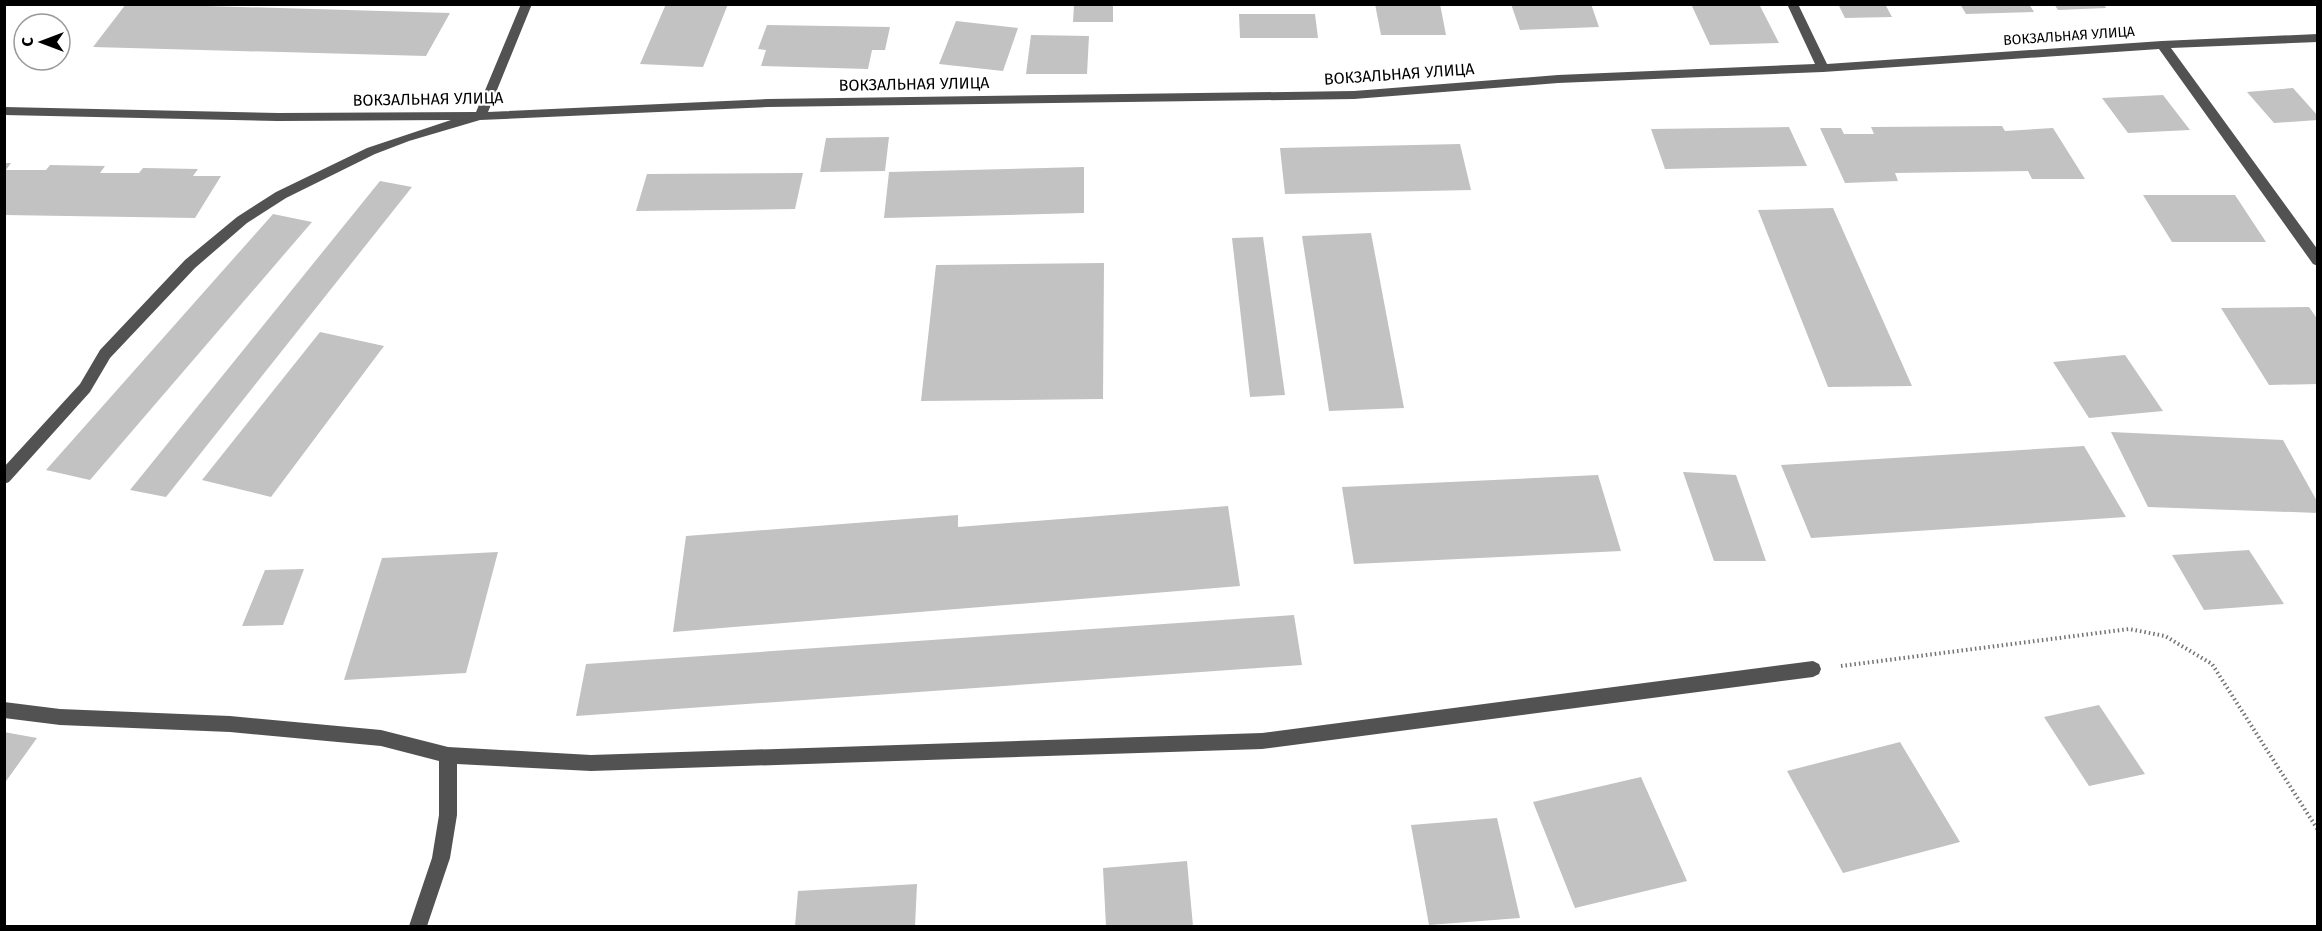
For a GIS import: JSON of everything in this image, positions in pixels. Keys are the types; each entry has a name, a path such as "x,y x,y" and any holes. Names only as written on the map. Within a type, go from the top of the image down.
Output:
{"street":[{"path":"4,478 85,388 105,354 190,264 242,220 281,195 371,150 480,116 527,4"},
{"path":"1792,4 1824,68"},
{"name":"ВОКЗАЛЬНАЯ УЛИЦА","path":"4,111 278,117 480,116 768,103 1354,95 1558,79 1824,68 2162,45 2318,38"},
{"path":"2162,45 2318,261"},
{"path":"4,710 60,717 230,724 370,737 448,755 591,763 1263,741 1813,669"},
{"path":"418,927 441,858 448,815 448,755"}],"path":[{"path":"1813,669 2129,629 2165,636 2212,664 2318,830"}],"building":[{"path":"126,4 450,13 426,56 93,47"},
{"path":"666,4 728,4 703,67 640,64"},
{"path":"1074,4 1113,4 1113,22 1073,22"},
{"path":"1375,4 1440,4 1446,35 1381,35"},
{"path":"1511,4 1591,4 1599,27 1520,30"},
{"path":"1691,4 1759,4 1779,43 1710,45"},
{"path":"1838,4 1885,4 1892,17 1845,18"},
{"path":"1960,4 2029,4 2034,12 1966,14"},
{"path":"2054,4 2104,4 2106,8 2058,10"},
{"path":"1239,14 1315,14 1318,38 1240,38"},
{"path":"956,21 1018,28 1003,71 939,64"},
{"path":"767,25 890,27 885,50 872,50 868,69 761,66 766,50 758,49"},
{"path":"1031,35 1089,36 1087,74 1026,74"},
{"path":"2293,88 2318,116 2318,120 2274,123 2247,92"},
{"path":"2163,95 2190,130 2128,133 2102,98"},
{"path":"2002,126 2005,131 2053,128 2085,179 2032,179 2028,171 1895,173 1898,181 1845,183 1820,128 1841,128 1844,134 1874,134 1871,127"},
{"path":"1789,127 1807,166 1665,169 1651,129"},
{"path":"889,137 885,171 820,172 826,138"},
{"path":"1460,144 1471,190 1285,194 1280,148"},
{"path":"4,163 11,163 6,170 46,170 50,165 105,166 100,173 139,173 143,168 198,169 193,176 221,176 195,218 4,215"},
{"path":"1084,167 1084,213 884,218 889,172"},
{"path":"803,173 795,209 636,211 647,174"},
{"path":"380,181 412,187 166,497 130,490"},
{"path":"2143,195 2235,195 2266,242 2172,242"},
{"path":"1833,208 1912,386 1828,387 1758,210"},
{"path":"273,214 312,222 90,480 46,470"},
{"path":"1371,233 1404,408 1329,411 1302,236"},
{"path":"1263,237 1285,395 1250,397 1232,238"},
{"path":"1104,263 1103,399 921,401 936,265"},
{"path":"2309,307 2318,320 2318,384 2269,385 2221,308"},
{"path":"320,332 384,346 271,497 202,480"},
{"path":"2125,355 2163,411 2089,418 2053,362"},
{"path":"2111,432 2283,440 2318,503 2318,513 2148,507"},
{"path":"2084,446 2126,517 1811,538 1781,465"},
{"path":"1683,472 1736,475 1766,561 1714,561"},
{"path":"1598,475 1621,551 1354,564 1342,487"},
{"path":"1228,506 1240,586 673,632 686,536 958,515 958,527"},
{"path":"2249,550 2284,604 2204,610 2172,555"},
{"path":"498,552 466,673 344,680 382,558"},
{"path":"304,569 283,625 242,626 265,570"},
{"path":"1294,615 1302,665 576,716 586,664"},
{"path":"2099,705 2145,774 2089,786 2044,717"},
{"path":"4,732 37,738 4,784"},
{"path":"1900,742 1960,842 1843,873 1787,771"},
{"path":"1641,777 1687,881 1575,908 1533,802"},
{"path":"1497,818 1520,918 1429,925 1411,825"},
{"path":"1187,861 1193,926 1106,926 1103,868"},
{"path":"917,884 915,926 795,926 798,891"}]}
